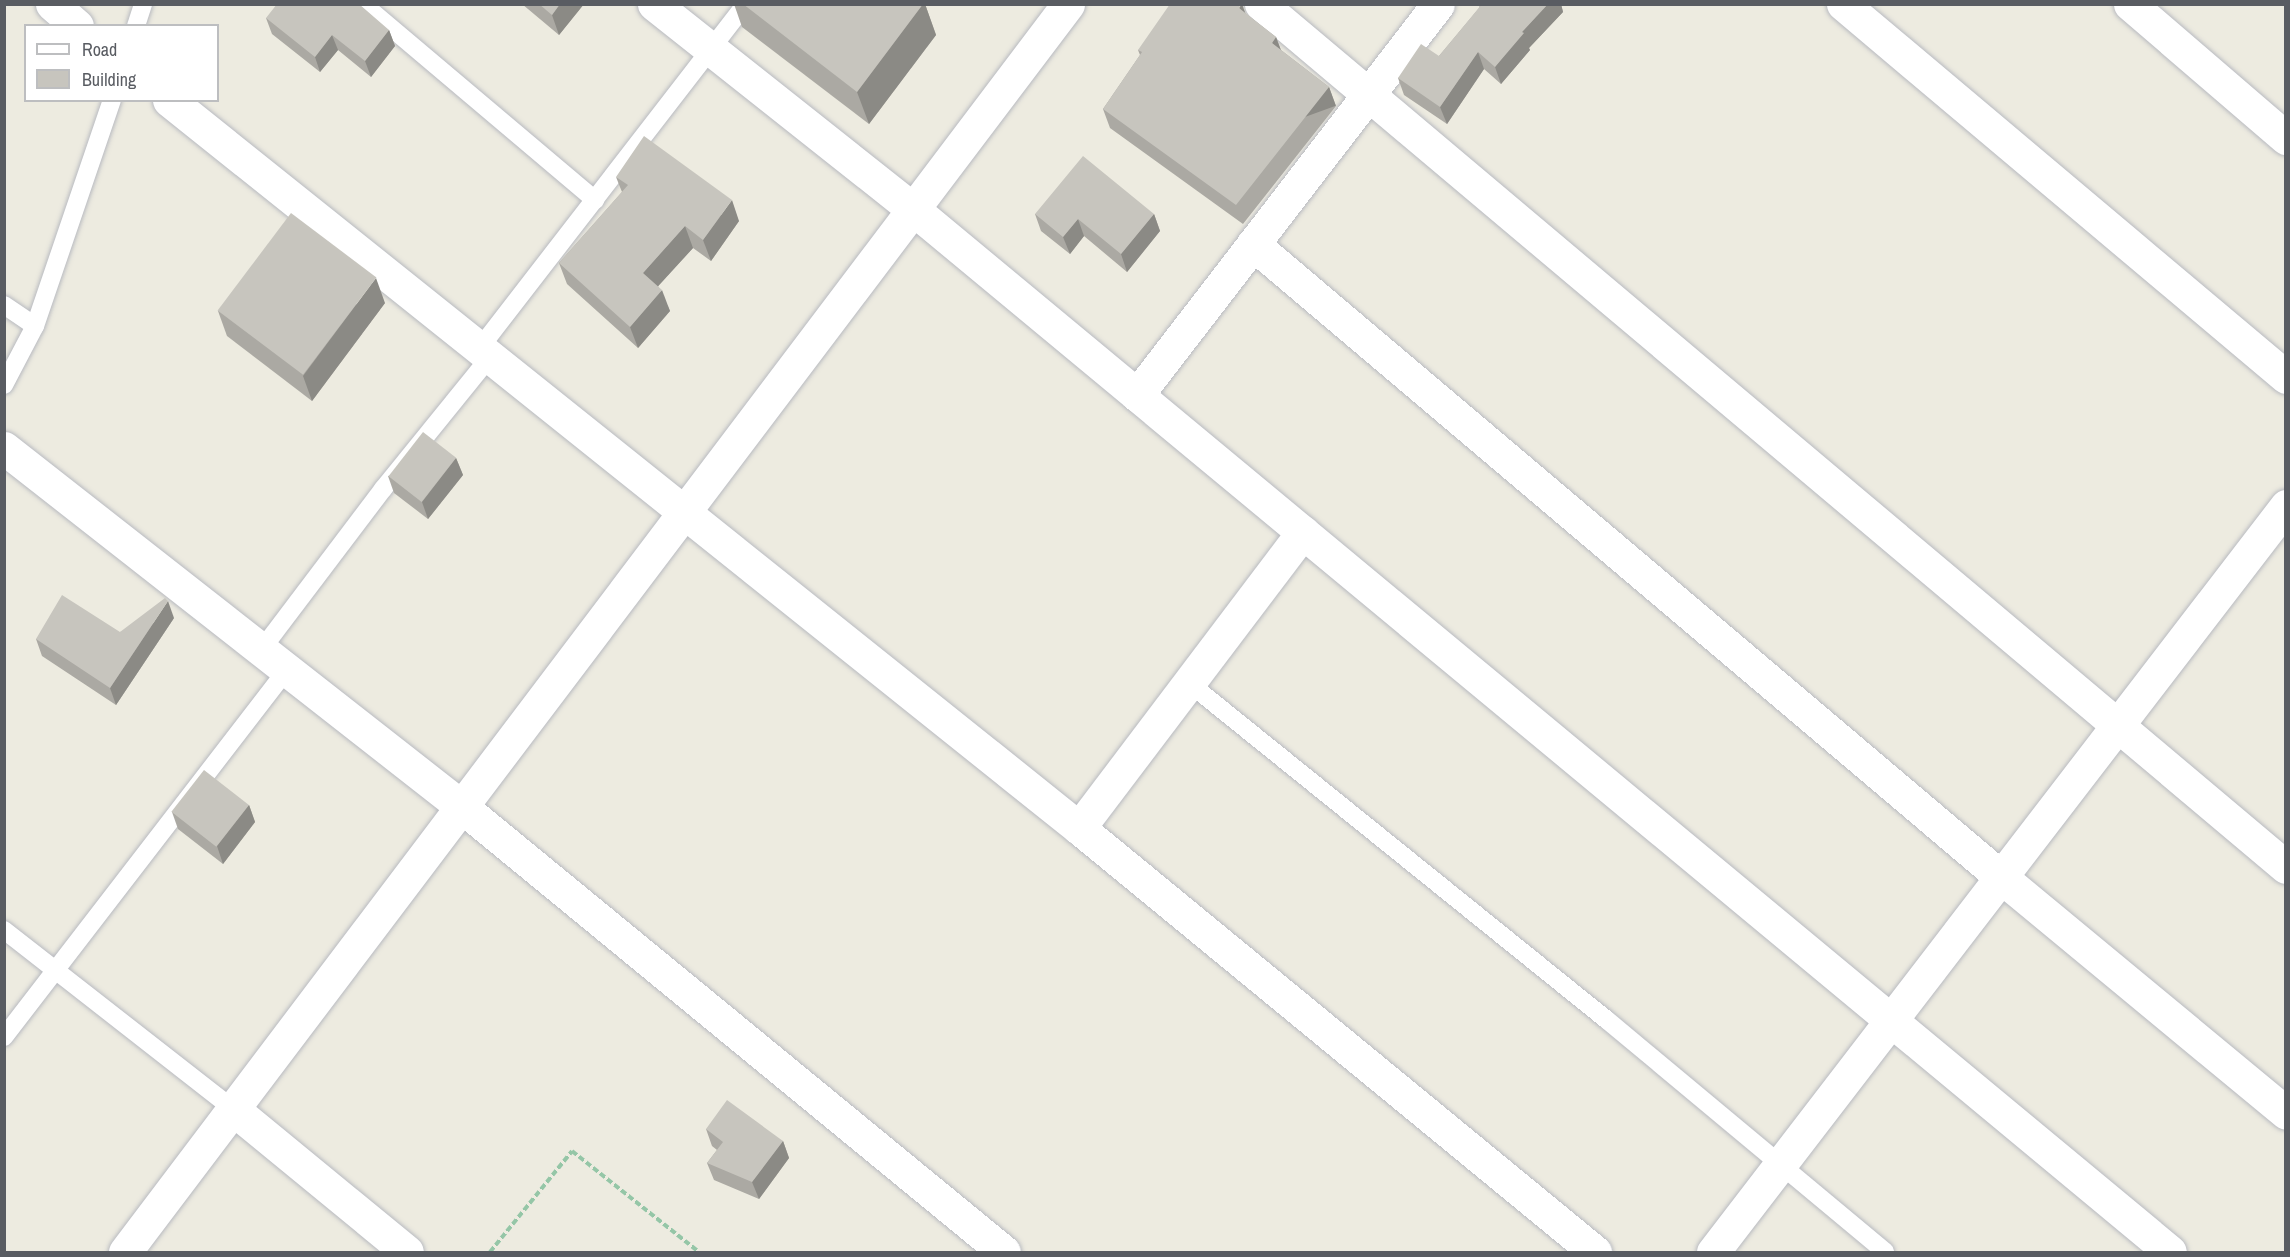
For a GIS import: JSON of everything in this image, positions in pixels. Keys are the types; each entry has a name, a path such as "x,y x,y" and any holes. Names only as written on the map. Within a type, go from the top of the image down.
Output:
{"street":[{"path":"52,4 75,24"},
{"path":"654,4 709,50 913,209 2170,1252"},
{"path":"124,1252 1068,4"},
{"path":"1261,4 2286,867"},
{"path":"1137,395 1438,4"},
{"path":"1843,4 2286,377"},
{"path":"2130,4 2286,138"},
{"path":"171,102 1079,828 1595,1252"},
{"path":"1253,244 2001,877 2286,1113"},
{"path":"4,448 462,807 1004,1252"},
{"path":"1713,1252 2286,506"},
{"path":"1079,828 1303,532"},
{"path":"233,1109 407,1252"}],"lane":[{"path":"137,24 143,4"},
{"path":"363,4 595,200"},
{"path":"4,1037 55,970 274,659 383,489 595,200 746,4"},
{"path":"4,385 35,326 111,102"},
{"path":"4,305 35,326"},
{"path":"1189,683 1607,1020 1779,1166 1885,1252"},
{"path":"4,930 233,1109"}],"path":[{"path":"490,1252 572,1151 699,1252"}],"building":[{"path":"277,4 359,4 389,30 365,61 332,35 315,57 266,18"},
{"path":"539,4 560,4 552,15"},
{"path":"743,4 923,4 857,92"},
{"path":"1170,4 1241,4 1239,8 1276,37 1272,43 1329,87 1236,205 1103,109 1142,52 1138,50"},
{"path":"1482,4 1548,4 1522,32 1524,33 1495,67 1478,52 1440,107 1398,78 1421,44 1439,56"},
{"path":"644,136 732,200 703,240 685,226 643,273 662,290 630,327 559,263 628,185 616,177"},
{"path":"1083,156 1154,214 1121,254 1078,219 1063,237 1035,214"},
{"path":"291,213 376,277 303,375 218,310"},
{"path":"423,432 456,458 422,502 389,476"},
{"path":"62,595 120,632 165,598 168,601 110,688 36,639"},
{"path":"204,770 249,805 216,847 171,812"},
{"path":"727,1100 783,1141 752,1182 707,1163 723,1142 706,1129"}]}
